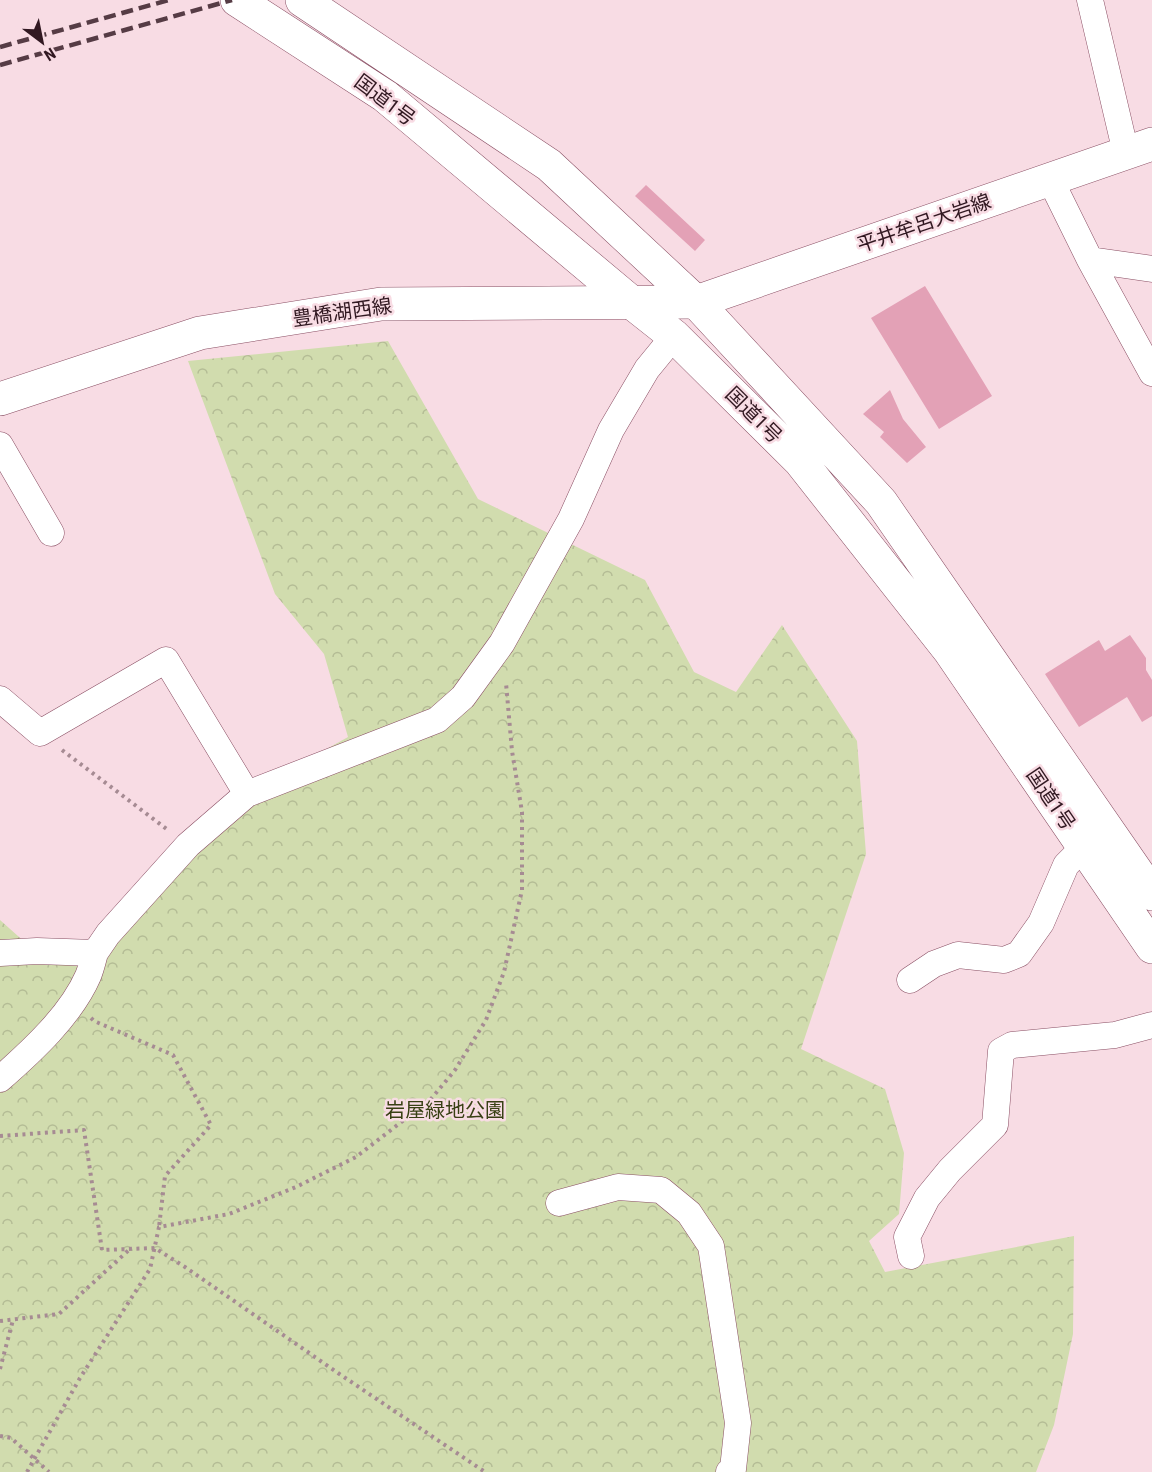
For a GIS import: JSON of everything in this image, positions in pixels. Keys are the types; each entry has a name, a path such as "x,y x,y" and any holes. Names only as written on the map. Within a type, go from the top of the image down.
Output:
{"main road":[{"name":"国道1号","path":"237,0 385,96 674,336 800,461 949,650 1152,947"},
{"name":"国道1号","path":"302,0 549,165 696,302 881,502 1148,877"},
{"name":"平井牟呂大岩線","path":"696,302 1139,149"},
{"name":"豊橋湖西線","path":"0,399 200,333 381,304 696,302"}],"street":[{"path":"1090,0 1139,149"},
{"path":"1050,179 1090,260 1152,373"},
{"path":"1090,260 1152,269"},
{"path":"0,1079 54,1027 73,1001 88,975 95,953 108,934 188,845 247,794 437,720 463,697 502,644 571,519 611,430 646,369 674,336"},
{"path":"0,445 51,533"},
{"path":"0,699 40,733 166,660 247,794"},
{"path":"910,980 934,964 958,955 1004,960 1019,954 1041,923 1066,865 1084,847"},
{"path":"0,953 37,951 95,953"},
{"path":"911,1256 908,1237 927,1198 950,1170 995,1125 1001,1051 1012,1044 1115,1035 1152,1025"},
{"path":"559,1203 618,1187 661,1190 689,1213 711,1246 738,1423 733,1469 729,1472"}],"path":[{"path":"159,1227 229,1214 296,1187 356,1157 431,1099 455,1070 486,1020 504,972 522,890 522,812 512,751 502,644"},
{"path":"40,733 188,845"},
{"path":"27,1472 80,1378 150,1269 159,1227 165,1176 211,1125 173,1055 94,1021 73,1001"},
{"path":"0,1136 84,1130 102,1250 155,1248 485,1472"},
{"path":"0,1321 59,1314 131,1249"},
{"path":"0,1369 14,1320"},
{"path":"0,1436 11,1438 49,1472"}],"green space":[{"name":"岩屋緑地公園","path":"388,341 478,499 645,580 694,672 736,692 782,625 857,741 866,854 801,1049 885,1089 904,1153 899,1214 869,1241 885,1272 1074,1236 1073,1334 1054,1425 1036,1472 0,1472 0,920 37,953 95,953 211,830 307,760 348,737 324,654 275,594 188,361"}],"building":[{"path":"646,185 705,240 695,251 635,196"},
{"path":"925,286 992,396 939,429 871,318"},
{"path":"890,390 903,419 926,447 907,463 880,437 884,432 863,414"},
{"path":"1130,635 1146,658 1146,670 1152,680 1152,716 1142,722 1127,697 1079,727 1045,674 1099,640 1105,651"}],"railway":[{"path":"0,47 169,0"},
{"path":"0,65 232,0"}]}
